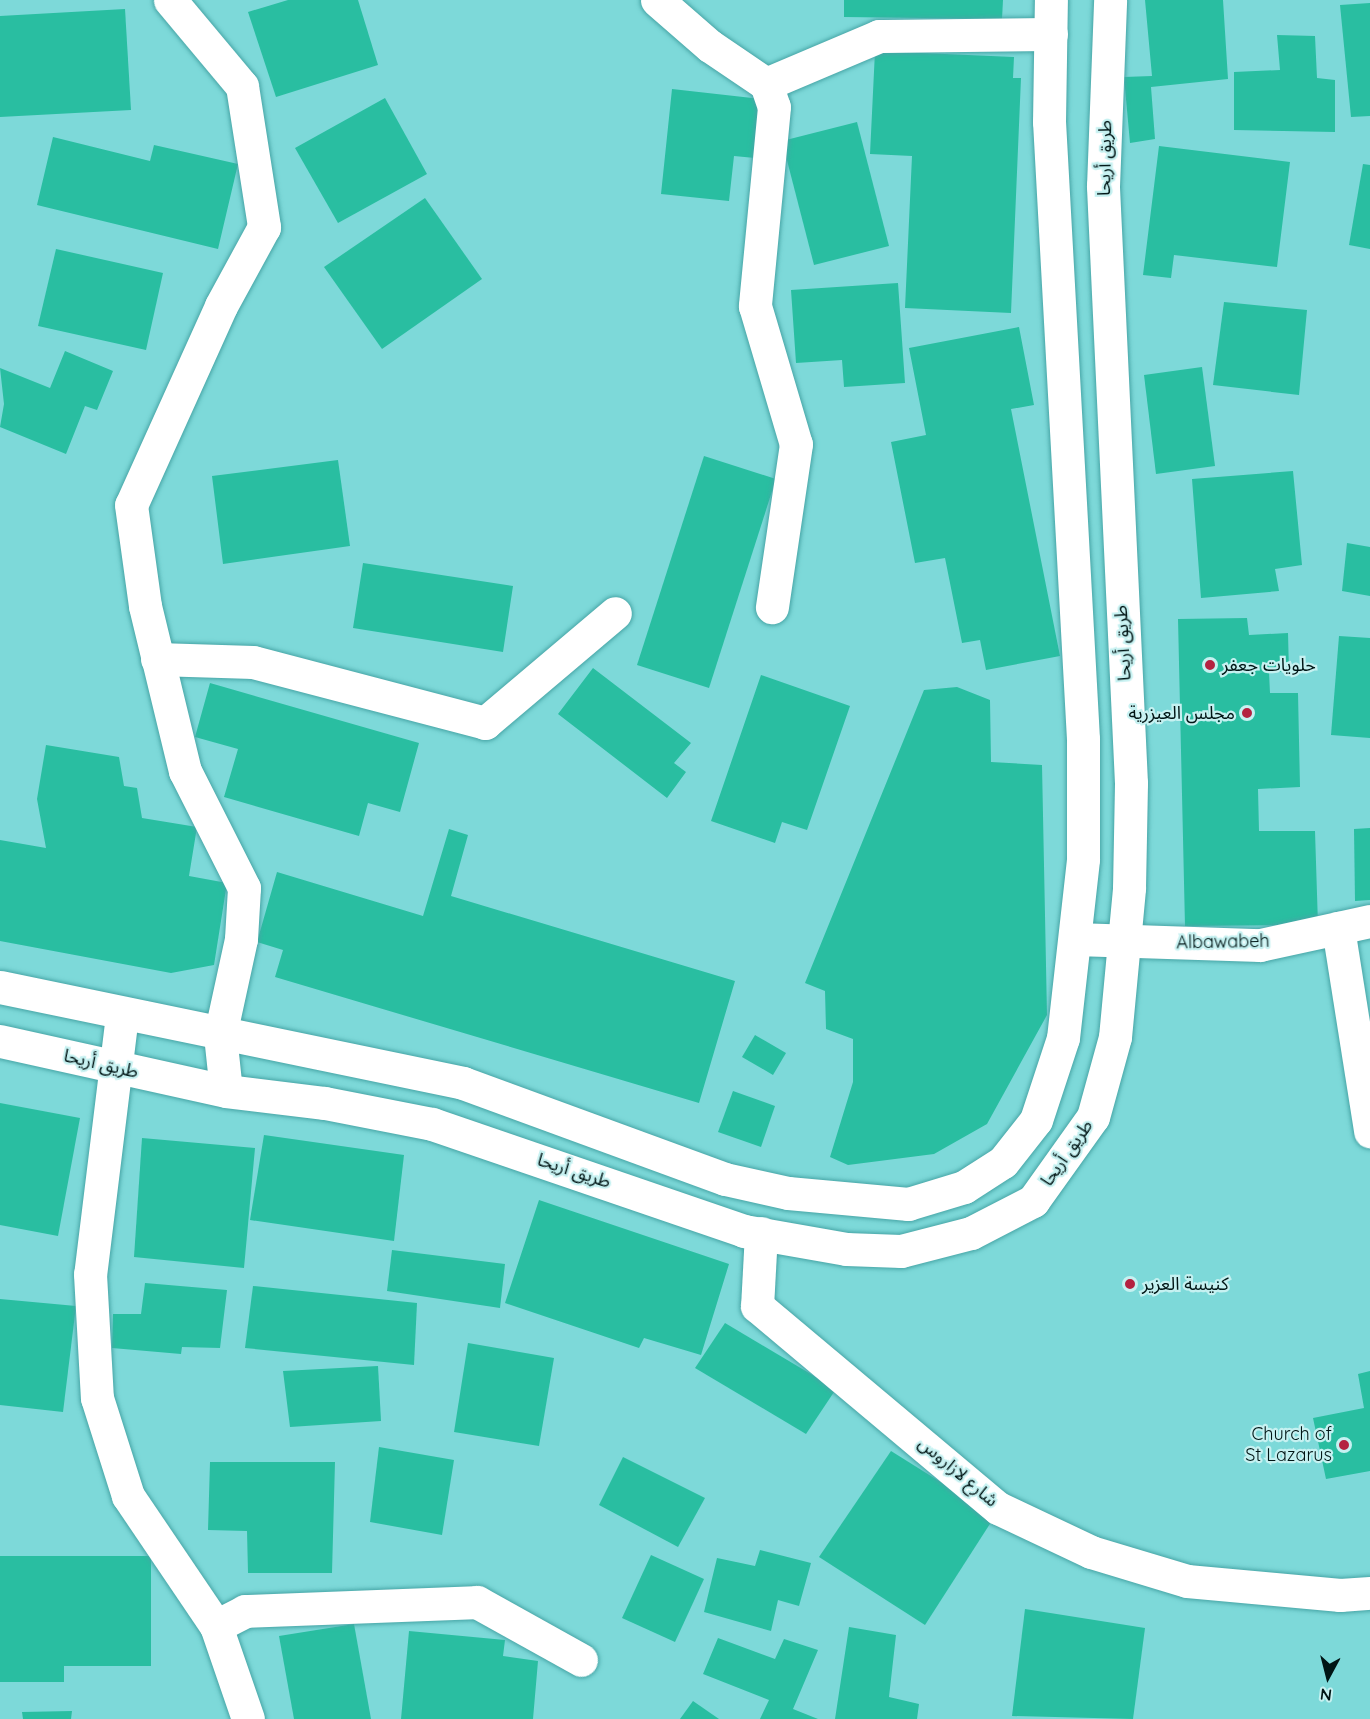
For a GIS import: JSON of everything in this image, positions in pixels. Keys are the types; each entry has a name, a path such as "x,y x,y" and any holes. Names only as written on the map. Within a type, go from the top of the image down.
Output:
{"street":[{"path":"170,0 242,86 264,227 221,306 131,505 157,659 185,771 244,888 241,939 220,1035 226,1091"},
{"path":"657,0 710,46 766,84 774,107 755,306 796,444 772,607"},
{"path":"0,987 122,1015 220,1035 330,1053 463,1083 725,1179 855,1202 908,1204 964,1187 1003,1162 1035,1120 1063,1038 1083,859 1083,739 1049,122 1051,0"},
{"name":"طريق أريحا","path":"0,1041 226,1091 325,1103 432,1124 760,1233 846,1249 901,1251 971,1233 1033,1201 1093,1118 1115,1037 1125,943 1131,783 1103,186 1110,0"},
{"path":"766,84 879,36 1051,34"},
{"path":"157,659 253,662 485,723 615,613"},
{"name":"Albawabeh","path":"1075,939 1125,943 1260,945 1370,921"},
{"path":"1338,928 1370,1131"},
{"path":"122,1015 90,1274 97,1398 128,1496 216,1626 248,1719"},
{"name":"شارع لازاروس","path":"760,1233 758,1306 998,1508 1091,1552 1187,1581 1340,1595 1370,1593"},
{"path":"216,1626 245,1611 477,1602 581,1660"}],"building":[{"path":"288,0 358,0 378,65 276,97 248,12"},
{"path":"844,0 1003,0 1002,19 844,17"},
{"path":"1145,0 1223,0 1228,79 1151,87 1155,139 1130,143 1124,77 1152,76"},
{"path":"1370,3 1370,116 1351,117 1340,5"},
{"path":"125,9 131,110 0,117 0,16"},
{"path":"1277,35 1315,36 1317,78 1335,80 1335,132 1234,130 1234,72 1280,70"},
{"path":"875,51 1014,57 1013,78 1021,78 1011,313 905,308 912,156 870,154"},
{"path":"672,89 761,99 755,158 734,156 729,201 661,194"},
{"path":"385,98 427,174 338,223 295,148"},
{"path":"857,122 889,246 814,265 782,141"},
{"path":"53,137 150,161 154,145 238,164 218,249 37,205"},
{"path":"1159,146 1290,162 1277,267 1174,255 1171,278 1143,275"},
{"path":"1363,164 1370,165 1370,249 1349,245"},
{"path":"425,198 482,279 382,349 324,267"},
{"path":"56,249 163,273 146,350 38,326"},
{"path":"898,283 905,383 844,387 842,360 796,363 791,290"},
{"path":"1224,302 1307,310 1299,395 1213,385"},
{"path":"1019,327 1034,405 1011,409 1060,656 986,670 980,640 962,643 945,558 915,563 891,442 926,435 909,348"},
{"path":"65,351 113,371 97,410 85,406 66,454 0,427 4,404 0,368 50,388"},
{"path":"1202,367 1215,466 1156,474 1144,375"},
{"path":"704,456 776,479 709,688 637,665"},
{"path":"338,460 350,546 223,564 212,476"},
{"path":"1293,471 1302,565 1275,569 1279,591 1201,598 1192,479"},
{"path":"1347,543 1370,547 1370,596 1342,591"},
{"path":"363,563 513,586 503,652 353,628"},
{"path":"1247,618 1249,635 1288,633 1289,672 1269,672 1270,693 1298,693 1300,787 1258,789 1259,831 1315,831 1318,925 1185,926 1178,619"},
{"path":"1339,636 1370,638 1370,738 1331,735"},
{"path":"593,668 691,743 674,763 686,772 667,798 558,714"},
{"path":"761,675 850,706 807,830 782,822 775,843 711,821"},
{"path":"210,683 419,743 400,812 368,803 359,836 224,797 238,749 195,737"},
{"path":"957,687 990,700 991,762 1042,765 1047,1015 987,1124 934,1154 848,1165 830,1157 853,1082 853,1039 826,1029 825,991 805,983 924,690"},
{"path":"46,745 119,757 124,786 137,788 142,818 197,827 189,876 227,883 214,965 171,973 0,941 0,840 46,848 37,799"},
{"path":"1370,828 1370,900 1355,901 1354,829"},
{"path":"449,829 468,835 451,896 735,981 699,1103 275,977 283,950 257,942 277,872 423,916"},
{"path":"755,1035 786,1053 773,1075 742,1057"},
{"path":"733,1091 775,1106 761,1147 718,1132"},
{"path":"0,1103 80,1118 58,1236 0,1225"},
{"path":"264,1135 404,1155 394,1241 250,1220"},
{"path":"142,1138 255,1148 244,1268 134,1257"},
{"path":"539,1200 729,1264 701,1355 644,1338 639,1348 505,1303"},
{"path":"392,1250 505,1264 500,1308 387,1291"},
{"path":"145,1283 227,1290 220,1348 182,1347 181,1354 112,1348 113,1314 141,1314"},
{"path":"253,1286 417,1303 414,1365 245,1348"},
{"path":"0,1299 76,1306 63,1412 0,1405"},
{"path":"725,1323 836,1389 806,1434 695,1368"},
{"path":"468,1343 554,1358 539,1446 454,1432"},
{"path":"378,1366 381,1421 290,1427 283,1371"},
{"name":"Church of St Lazarus","path":"1370,1371 1370,1471 1326,1479 1313,1418 1364,1408 1358,1374"},
{"path":"379,1447 454,1460 442,1535 370,1522"},
{"path":"891,1451 995,1516 925,1625 819,1557"},
{"path":"623,1457 705,1498 678,1547 599,1505"},
{"path":"210,1462 335,1462 332,1573 248,1573 247,1531 208,1530"},
{"path":"760,1550 811,1563 799,1606 778,1600 771,1631 704,1612 717,1558 755,1566"},
{"path":"651,1555 704,1579 675,1642 622,1618"},
{"path":"0,1556 151,1556 151,1666 64,1666 64,1682 0,1682"},
{"path":"1025,1609 1145,1628 1133,1719 1012,1716"},
{"path":"354,1624 371,1719 294,1719 279,1636"},
{"path":"849,1627 896,1635 889,1697 919,1704 917,1719 835,1719"},
{"path":"409,1631 505,1640 503,1656 538,1661 533,1719 401,1719"},
{"path":"718,1638 775,1659 784,1639 818,1650 793,1709 818,1719 760,1719 769,1700 703,1674"},
{"path":"693,1701 719,1719 680,1719"},
{"path":"72,1711 71,1719 23,1719 22,1712"}],"place":[{"name":"حلويات جعفر","path":"1210,665"},
{"name":"مجلس العيزرية","path":"1247,713"},
{"name":"كنيسة العزير","path":"1130,1284"},
{"name":"Church of St Lazarus","path":"1344,1445"}]}
